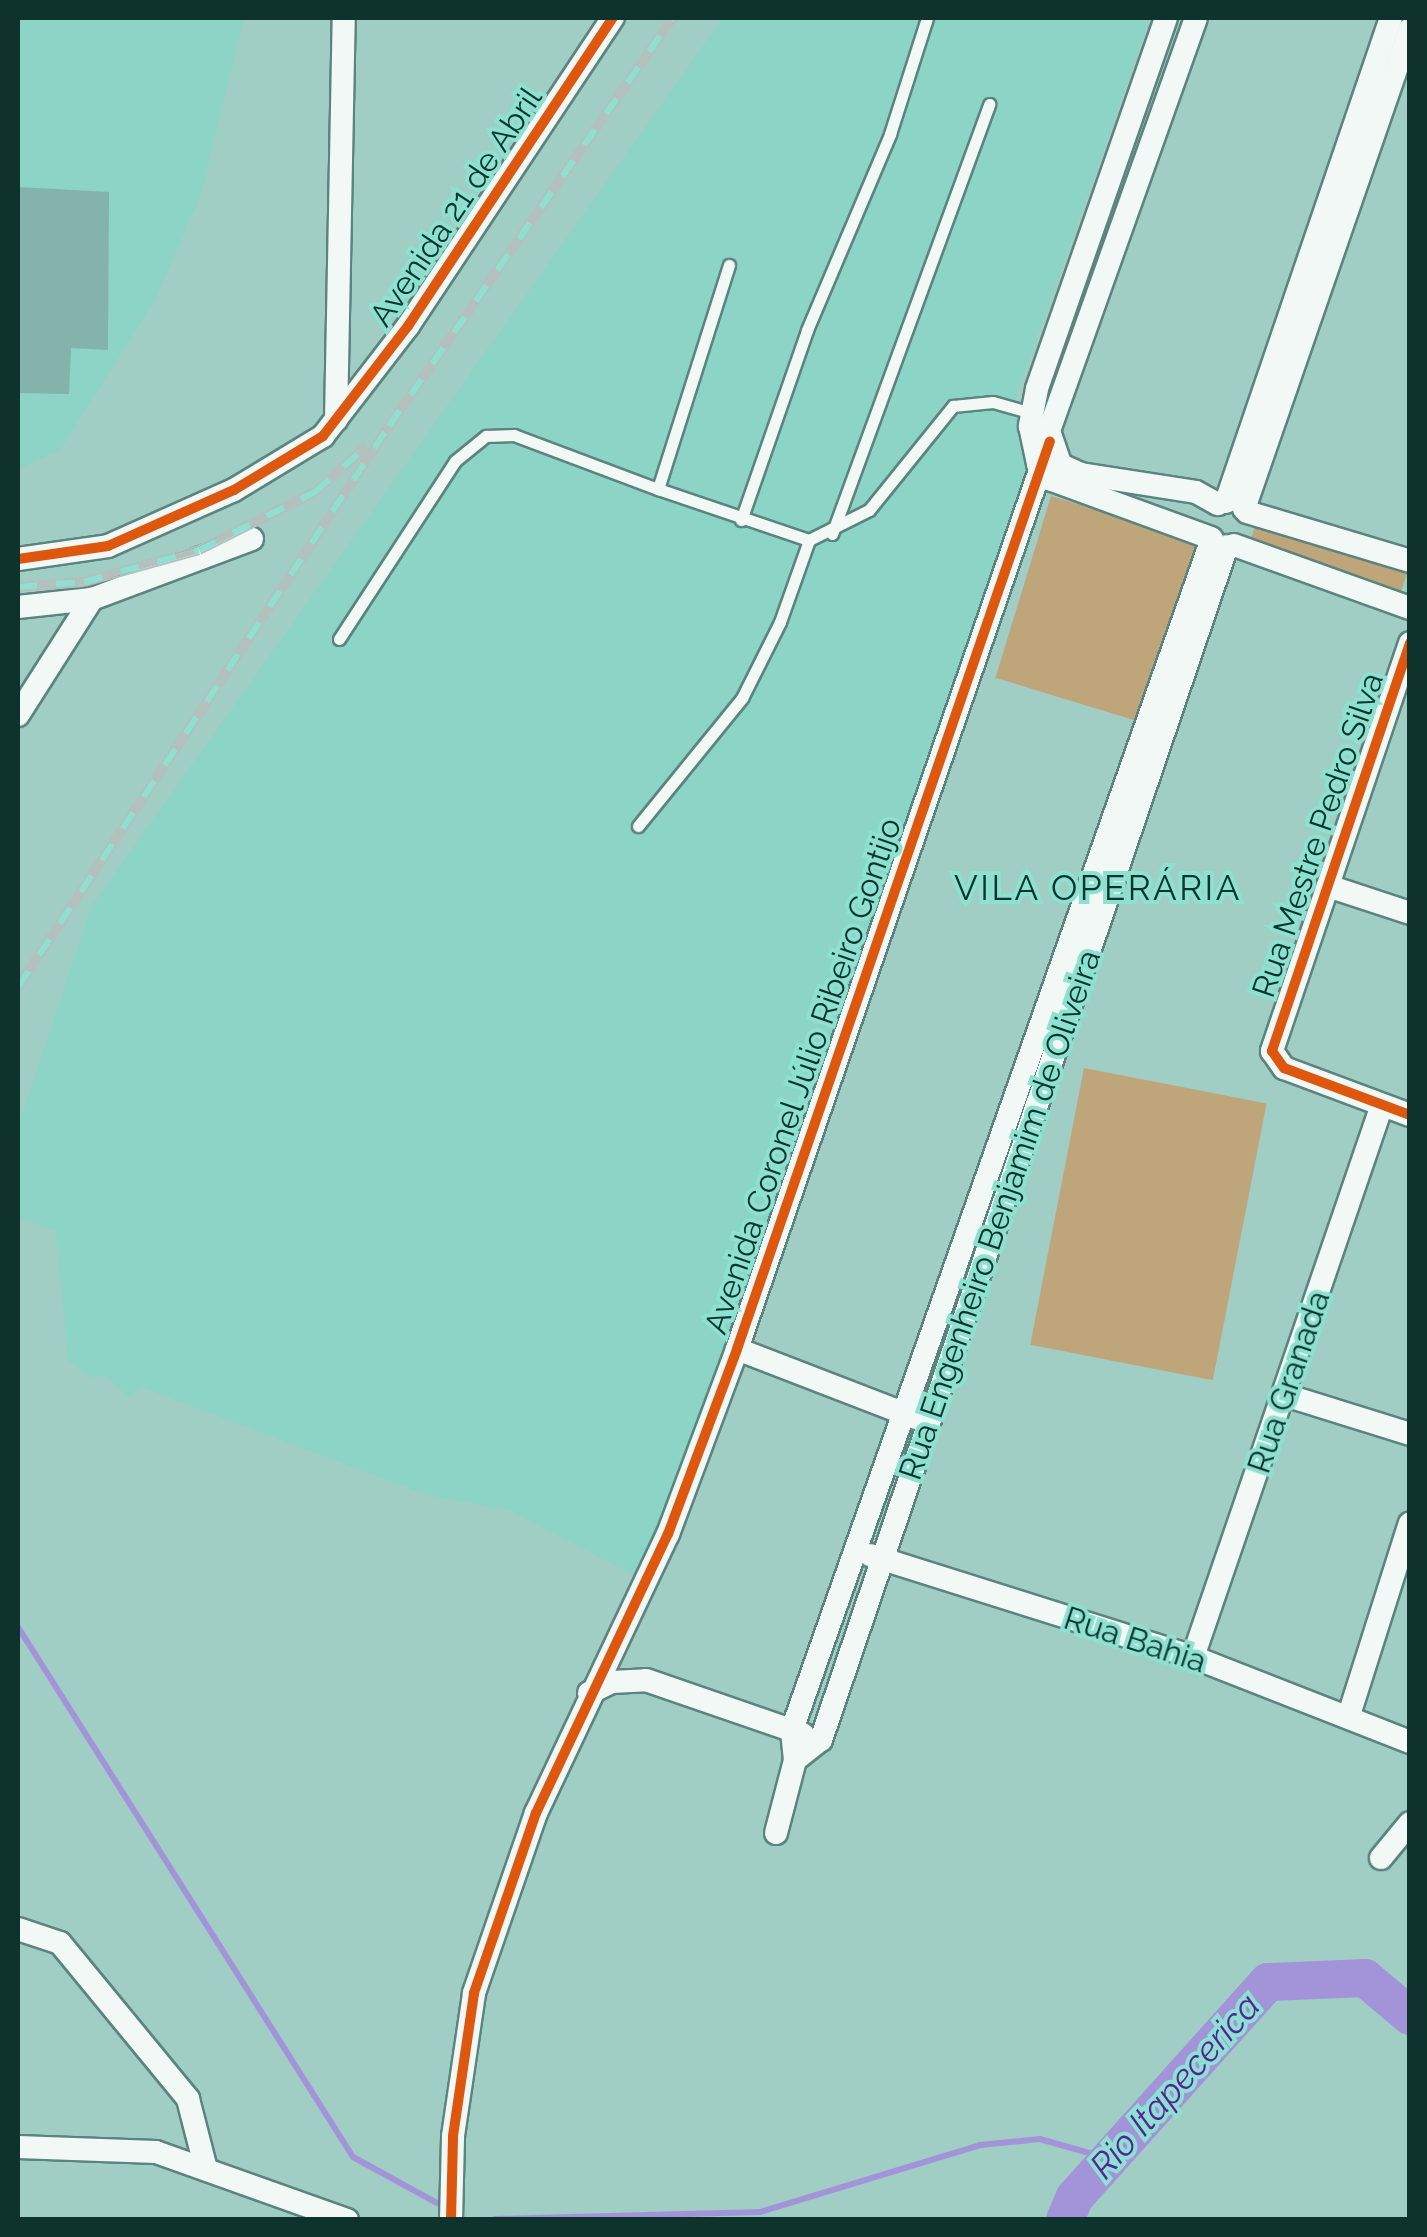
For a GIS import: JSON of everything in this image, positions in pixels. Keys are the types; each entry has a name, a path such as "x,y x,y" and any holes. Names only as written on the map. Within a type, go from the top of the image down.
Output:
{"street":[{"path":"336,420 344,18"},
{"name":"Avenida 21 de Abril","path":"18,559 108,546 234,490 323,436 408,326 613,18"},
{"name":"Avenida Coronel Júlio Ribeiro Gontijo","path":"451,2220 453,2136 474,1993 536,1813 588,1693 668,1534 737,1350 1050,465 1044,424 1105,192 1166,18"},
{"name":"Avenida Coronel Júlio Ribeiro Gontijo","path":"1044,424 1196,18"},
{"path":"1221,542 1205,524 1234,507 1398,40 1391,18"},
{"path":"1105,192 1130,199"},
{"path":"1044,424 1050,465 1069,489 1410,608"},
{"path":"1050,465 1122,485 1196,492 1410,561"},
{"path":"1221,542 1246,535 1234,507"},
{"path":"18,607 92,599 252,539"},
{"name":"Rua Engenheiro Benjamim de Oliveira","path":"776,1833 795,1760 792,1730 902,1412 958,1270 1221,542"},
{"path":"18,715 92,599"},
{"name":"Rua Mestre Pedro Silva","path":"1382,1105 1284,1068 1272,1055 1410,643"},
{"name":"Rua Engenheiro Benjamim de Oliveira","path":"821,1740 881,1558 1059,1055 1129,798"},
{"path":"1328,886 1410,913"},
{"path":"1382,1105 1410,1115"},
{"name":"Rua Granada","path":"1193,1657 1382,1105"},
{"path":"737,1350 929,1422"},
{"path":"1285,1395 1410,1434"},
{"path":"1348,1715 1410,1523"},
{"name":"Rua Bahia","path":"856,1550 1193,1657 1410,1742"},
{"path":"588,1693 612,1682 646,1680 821,1740"},
{"path":"795,1760 821,1740"},
{"path":"1380,1858 1410,1823"},
{"path":"18,1929 60,1943 188,2099 206,2170"},
{"path":"18,2147 112,2146 156,2152 347,2220"}],"lane":[{"path":"741,520 807,330 890,134 927,18"},
{"path":"832,534 989,104"},
{"path":"658,489 729,265"},
{"path":"339,639 454,461 486,436 514,435 741,520 809,540 832,534 870,510 953,406 992,402 1044,424"},
{"path":"638,826 742,698 780,622 809,540"}],"shaded area":[{"path":"18,18 244,18 201,194 155,300 60,450 18,469"},
{"path":"723,18 1150,18 1013,405 1030,477 661,1527 638,1577 509,1510 427,1495 141,1387 129,1397 105,1375 90,1377 68,1360 56,1231 18,1217 18,1128 91,907"},
{"path":"1051,496 1202,542 1147,724 995,678"},
{"path":"1258,518 1408,570 1399,596 1249,544"},
{"path":"1084,1068 1267,1103 1213,1380 1030,1345"}],"building":[{"path":"18,187 109,192 108,350 71,348 69,394 18,393"}],"waterway":[{"path":"18,1627 353,2157 437,2203"},
{"name":"Rio Itapecerica","path":"1065,2220 1075,2197 1268,1982 1365,1978 1410,2016"},
{"path":"495,2219 760,2212 980,2145 1040,2139 1110,2159"}],"railway":[{"path":"18,987 389,426 673,18"},
{"path":"18,587 84,582 199,550 315,492 367,446"}],"cycle path":[{"path":"18,559 108,546 234,490 323,436 408,326 613,18"},
{"path":"451,2220 453,2136 474,1993 536,1813 668,1534 737,1349 1050,441"},
{"path":"1410,643 1272,1051 1284,1068 1410,1115"}],"district":[{"name":"VILA OPERÁRIA","path":"1098,888"}]}
